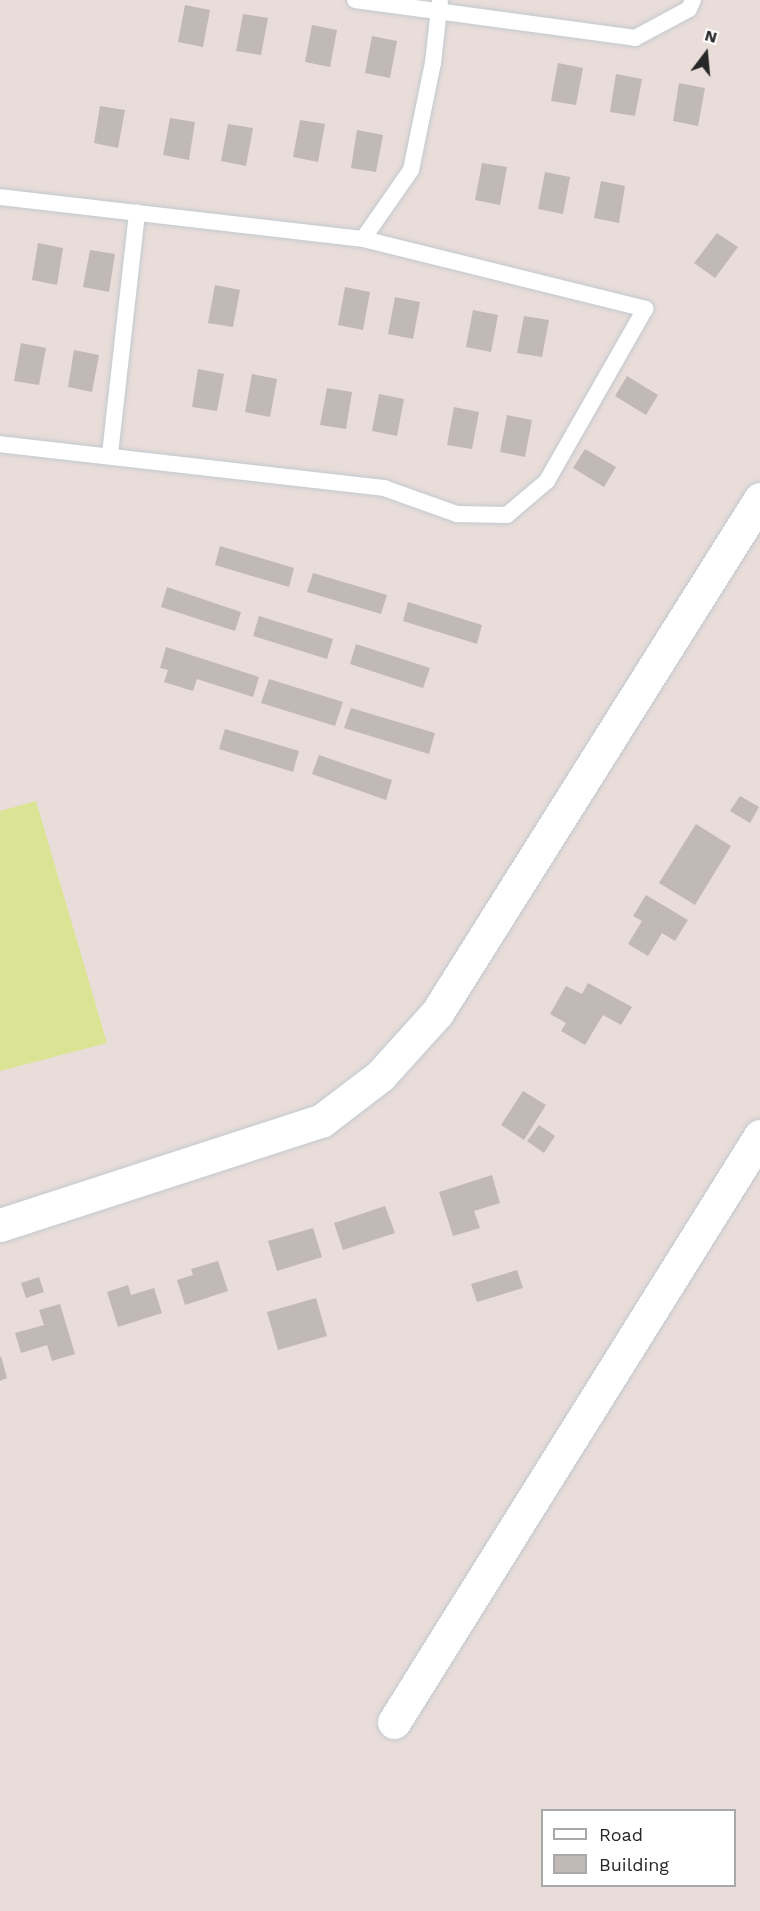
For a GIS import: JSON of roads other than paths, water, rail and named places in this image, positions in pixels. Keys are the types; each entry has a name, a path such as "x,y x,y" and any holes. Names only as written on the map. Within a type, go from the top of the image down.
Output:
{"street":[{"path":"0,1225 321,1121 380,1076 437,1013 760,499"},
{"path":"394,1722 760,1136"}],"lane":[{"path":"355,0 439,7 635,38 689,9 693,0"},
{"path":"363,239 411,170 433,63 439,7"},
{"path":"0,197 363,239 645,309 547,481 507,515 457,514 384,488 110,454 0,444"},
{"path":"110,454 137,213"}]}
